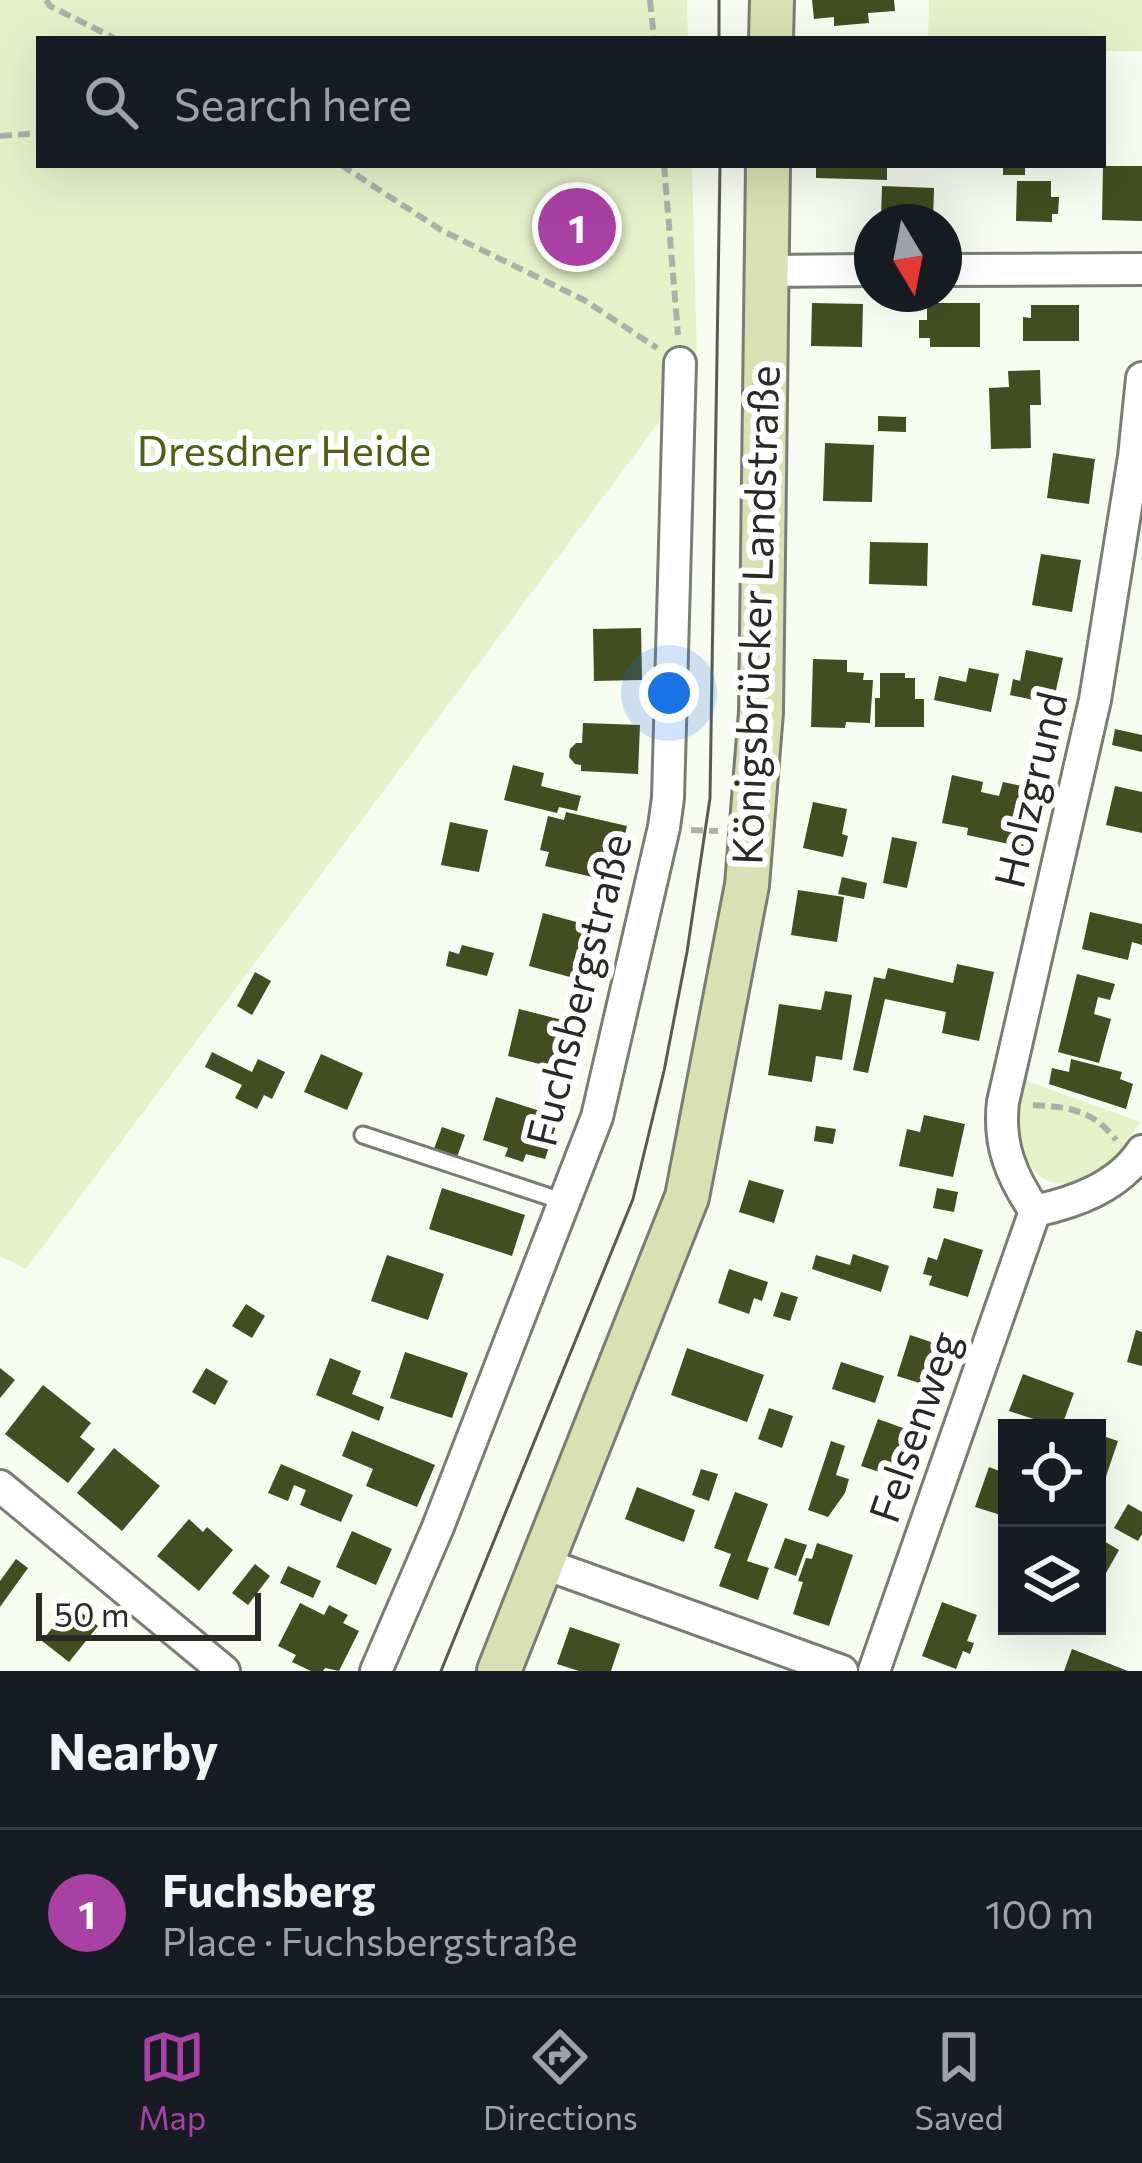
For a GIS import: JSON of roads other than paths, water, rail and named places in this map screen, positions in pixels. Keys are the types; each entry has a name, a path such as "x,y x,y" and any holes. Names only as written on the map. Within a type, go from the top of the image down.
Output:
{"main road":[{"path":"771,36 772,0"},
{"name":"Königsbrücker Landstraße","path":"499,1671 687,1197 747,885 761,712 768,168"}],"street":[{"path":"962,270 1142,268"},
{"path":"766,271 854,270"},
{"name":"Fuchsbergstraße","path":"376,1671 438,1527 597,1118 666,812 680,363"},
{"name":"Holzgrund","path":"1035,1210 1020,1189 1002,1146 1003,1102 1095,700 1134,458 1142,378"},
{"path":"1035,1210 1083,1198 1114,1181 1140,1154"},
{"name":"Felsenweg","path":"874,1671 1035,1210"},
{"path":"0,1486 224,1671"},
{"path":"542,1563 842,1671"}],"lane":[{"path":"363,1135 565,1202"}],"tram line":[{"path":"719,0 719,36"},
{"path":"441,1671 633,1199 687,952 710,798 720,168"}],"place":[{"name":"Fuchsberg","path":"577,227"}],"park label":[{"name":"Dresdner Heide","path":"284,451"}]}
